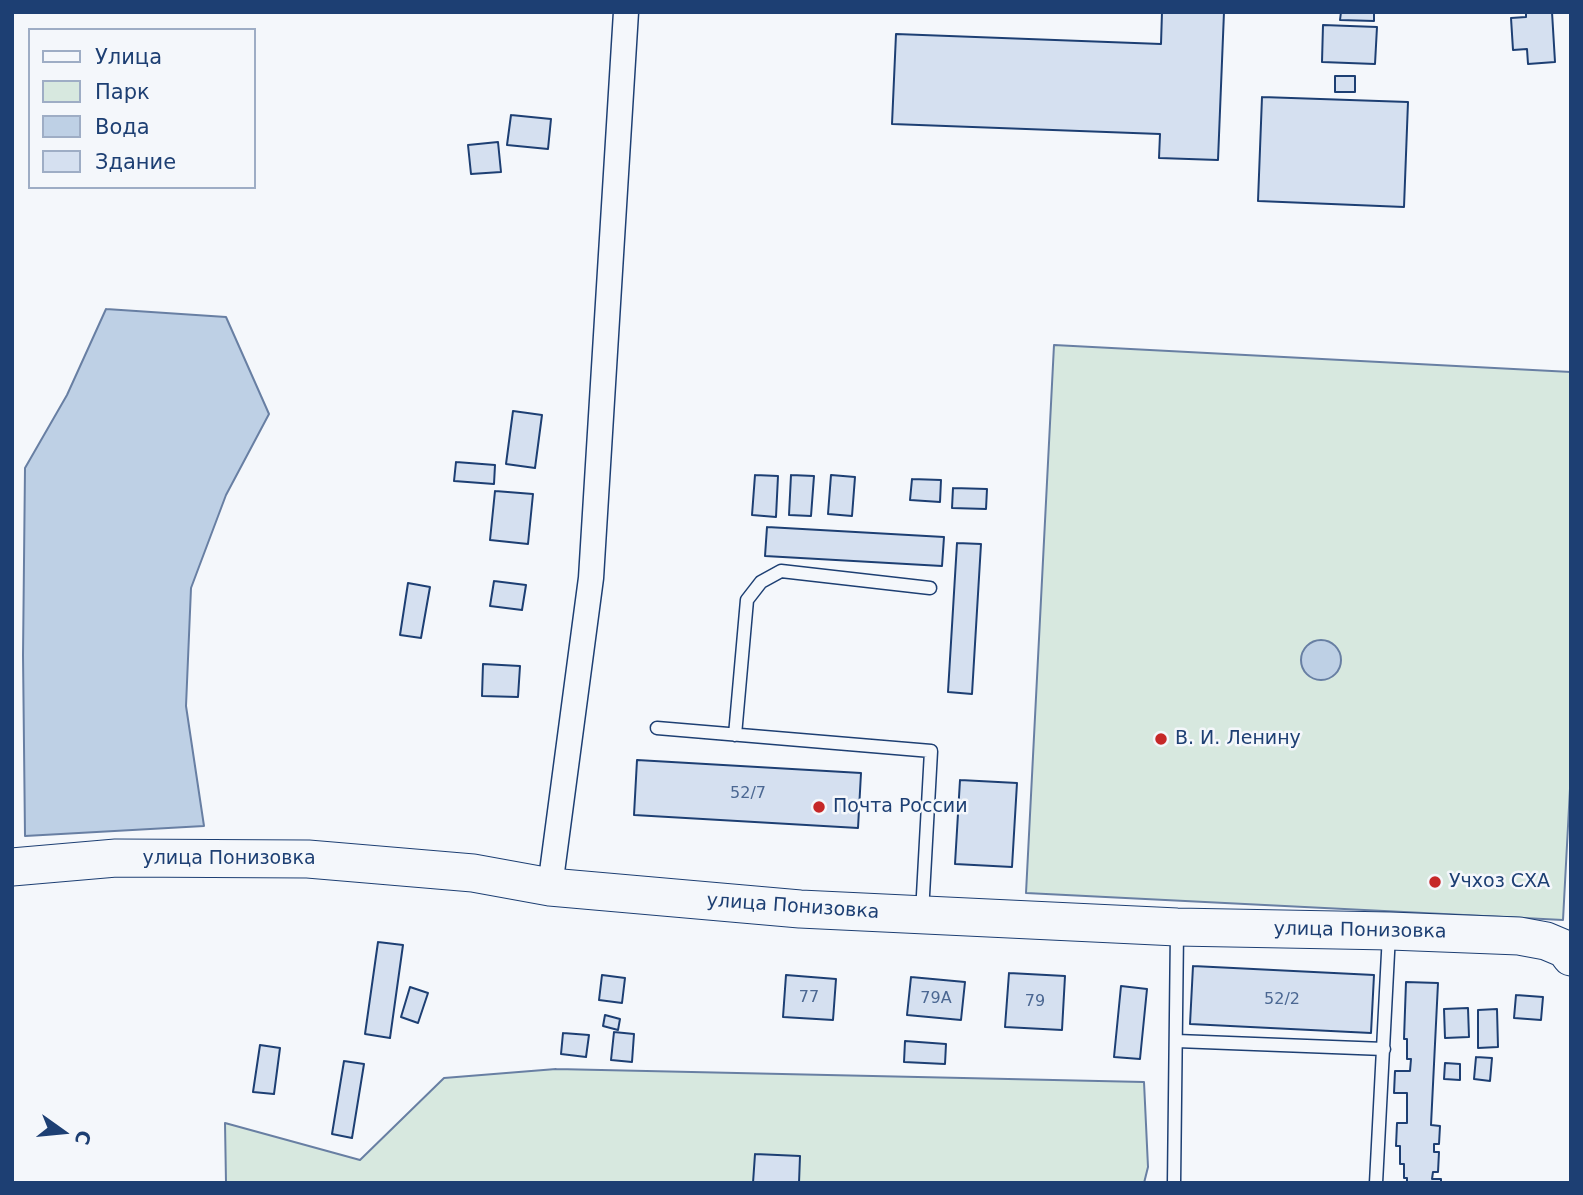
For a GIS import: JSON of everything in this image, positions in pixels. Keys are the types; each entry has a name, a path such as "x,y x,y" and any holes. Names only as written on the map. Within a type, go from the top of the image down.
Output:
{"main road":[{"name":"улица Понизовка","path":"12,867 116,858 308,859 473,873 550,887 800,909 1177,927 1390,930 1519,936 1546,941 1565,949 1571,957"}],"street":[{"path":"550,887 591,578 626,12"}],"lane":[{"path":"735,735 747,600 761,583 781,571 930,588"},
{"path":"657,728 931,751 921,915"},
{"path":"1174,1183 1177,927"},
{"path":"1376,1183 1390,930"},
{"path":"1177,1041 1384,1049"}],"green space":[{"path":"1054,345 1571,372 1571,770 1563,920 1026,893"},
{"path":"556,1069 1144,1082 1148,1167 1144,1183 226,1183 225,1123 360,1160 444,1078"}],"water":[{"path":"106,309 226,317 269,414 226,495 191,588 186,706 204,826 25,836 25,468 67,395"},
{"path":"1321,640 1335,646 1341,660 1335,674 1321,680 1307,674 1301,660 1307,646"}],"building":[{"path":"1162,12 1224,12 1218,160 1159,158 1160,134 892,124 896,34 1161,44"},
{"path":"1341,12 1374,12 1374,21 1340,20"},
{"path":"1526,12 1552,12 1555,62 1528,64 1527,49 1513,50 1511,18 1526,17"},
{"path":"1323,25 1377,27 1375,64 1322,62"},
{"path":"1335,76 1355,76 1355,92 1335,92"},
{"path":"1262,97 1408,102 1404,207 1258,201"},
{"path":"511,115 551,119 548,149 507,145"},
{"path":"498,142 501,172 471,174 468,145"},
{"path":"513,411 542,415 535,468 506,464"},
{"path":"456,462 495,465 494,484 454,481"},
{"path":"755,475 778,476 776,517 752,515"},
{"path":"791,475 814,476 811,516 789,515"},
{"path":"831,475 855,477 852,516 828,514"},
{"path":"912,479 941,480 940,502 910,500"},
{"path":"953,488 987,489 986,509 952,508"},
{"path":"495,491 533,494 528,544 490,540"},
{"path":"767,527 944,537 942,566 765,556"},
{"path":"957,543 981,544 972,694 948,692"},
{"path":"494,581 526,585 522,610 490,606"},
{"path":"408,583 430,587 421,638 400,635"},
{"path":"483,664 520,666 518,697 482,696"},
{"path":"637,760 861,773 858,828 634,815"},
{"path":"960,780 1017,783 1012,867 955,864"},
{"path":"378,942 403,945 390,1038 365,1034"},
{"path":"1193,966 1374,975 1371,1033 1190,1024"},
{"path":"1009,973 1065,976 1062,1030 1005,1027"},
{"path":"602,975 625,978 622,1003 599,1000"},
{"path":"786,975 836,979 833,1020 783,1017"},
{"path":"911,977 965,982 961,1020 907,1015"},
{"path":"1406,982 1438,983 1431,1125 1440,1126 1439,1144 1434,1144 1434,1152 1439,1152 1438,1172 1433,1172 1432,1179 1441,1179 1441,1183 1407,1183 1407,1178 1404,1178 1404,1164 1400,1164 1400,1146 1396,1146 1397,1123 1407,1123 1407,1093 1394,1093 1395,1071 1410,1071 1411,1059 1407,1059 1407,1039 1404,1039"},
{"path":"1121,986 1147,989 1140,1059 1114,1057"},
{"path":"410,987 428,993 418,1023 401,1017"},
{"path":"1516,995 1543,997 1541,1020 1514,1018"},
{"path":"1468,1008 1469,1037 1445,1038 1444,1009"},
{"path":"1497,1009 1498,1047 1478,1048 1478,1010"},
{"path":"605,1015 620,1019 618,1030 603,1026"},
{"path":"614,1032 634,1034 632,1062 611,1060"},
{"path":"563,1033 589,1035 586,1057 561,1054"},
{"path":"905,1041 946,1044 945,1064 904,1062"},
{"path":"260,1045 280,1048 274,1094 253,1092"},
{"path":"1476,1057 1492,1058 1490,1081 1474,1079"},
{"path":"344,1061 364,1064 352,1138 332,1134"},
{"path":"1445,1063 1460,1064 1460,1080 1444,1079"},
{"path":"755,1154 800,1156 799,1183 753,1183"}],"place":[{"name":"В. И. Ленину","path":"1161,739"},
{"name":"Почта России","path":"819,807"},
{"name":"Учхоз СХА","path":"1435,882"}]}
